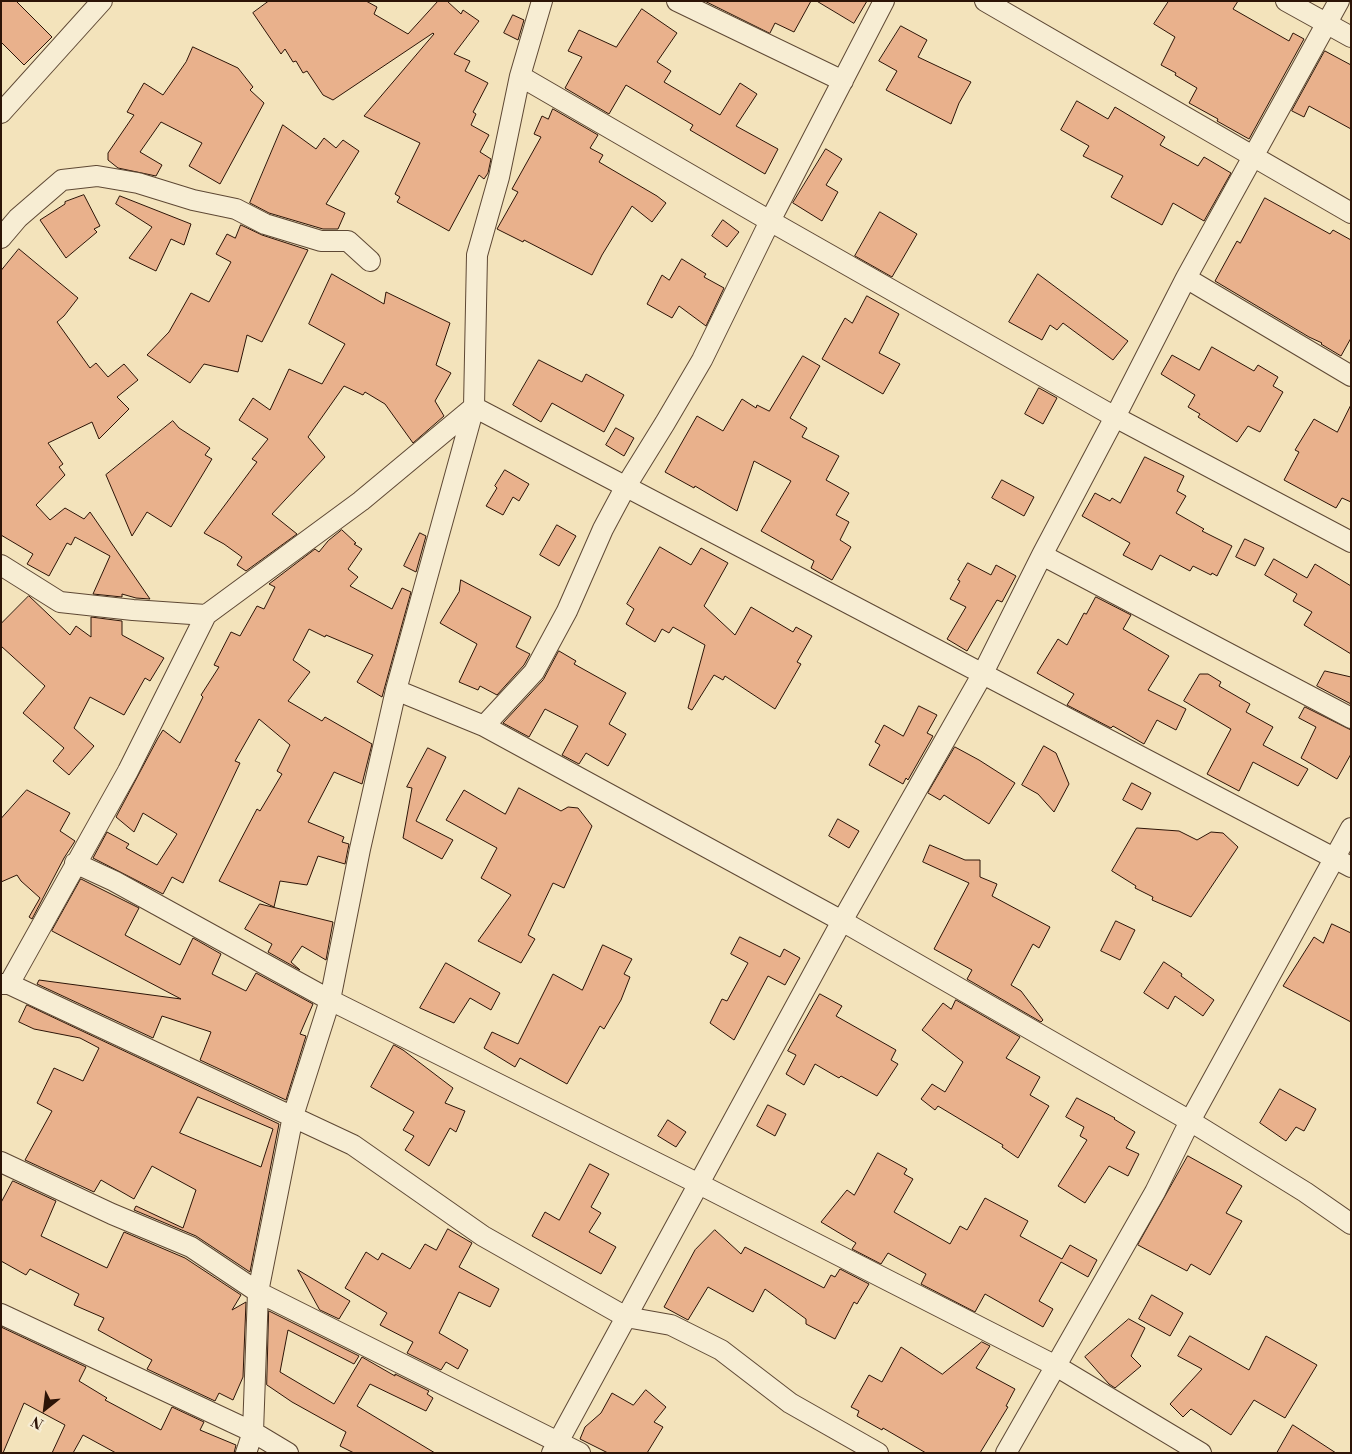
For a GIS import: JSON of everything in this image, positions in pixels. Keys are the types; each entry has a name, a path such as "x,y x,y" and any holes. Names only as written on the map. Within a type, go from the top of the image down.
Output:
{"street":[{"path":"1,113 102,1"},
{"path":"246,1453 253,1432 258,1292 293,1116 330,1000 360,849 396,690 474,407 477,255 499,177 520,76 542,1"},
{"path":"677,1 843,81"},
{"path":"484,726 534,672 567,611 603,529 626,486 702,360 770,221 884,1"},
{"path":"985,1 1351,213"},
{"path":"1286,1 1351,37"},
{"path":"555,1447 842,922 982,675 1186,278 1339,1"},
{"path":"520,76 770,221 1116,417 1351,542"},
{"path":"1,238 18,218 62,180 96,176 138,183 193,200 236,209 265,224 321,241 348,241 370,261"},
{"path":"1186,278 1351,376"},
{"path":"474,407 1343,863"},
{"path":"474,407 361,501 206,615 128,771 75,863 71,874 5,984 353,1145 483,1236 626,1317 671,1325 722,1350 790,1403 878,1453"},
{"path":"1042,556 1351,718"},
{"path":"1,566 60,602 206,615"},
{"path":"396,690 484,726 842,922 1190,1122 1304,1192 1351,1224"},
{"path":"1006,1453 1155,1192 1190,1122 1343,863 1351,828"},
{"path":"75,863 114,881 330,1000 699,1184 1056,1366 1201,1453"},
{"path":"1,1162 112,1214 191,1247 258,1292 555,1447 580,1453"},
{"path":"1,1314 253,1432 288,1453"}],"building":[{"path":"1,1 16,1 52,37 24,65 1,42"},
{"path":"269,1 366,1 377,7 374,14 408,34 438,1 447,1 461,14 463,10 479,21 454,54 470,61 465,71 488,83 473,112 476,114 471,125 489,135 480,152 491,159 488,173 484,179 479,175 449,231 397,202 400,197 395,194 420,143 364,116 434,34 333,100 323,95 307,71 303,73 296,61 293,62 285,49 281,54 253,13"},
{"path":"705,1 811,1 794,32 775,23 770,33"},
{"path":"817,1 867,1 854,23"},
{"path":"1169,1 1238,1 1233,9 1289,41 1293,33 1304,39 1249,139 1189,103 1197,88 1161,65 1175,37 1154,24"},
{"path":"642,9 677,33 657,62 671,71 664,82 720,115 740,83 757,94 736,126 778,149 765,174 690,130 693,125 626,85 609,114 565,88 582,57 568,51 579,30 616,47"},
{"path":"513,15 524,20 518,40 504,33"},
{"path":"901,26 927,40 918,57 971,82 959,103 951,124 886,90 897,71 879,61"},
{"path":"193,47 238,68 253,87 250,90 264,103 220,184 189,166 202,143 161,122 140,152 162,165 156,176 118,168 108,160 108,153 134,115 127,112 144,83 163,95 186,62"},
{"path":"1325,51 1351,65 1351,129 1309,106 1304,117 1292,111"},
{"path":"1077,101 1108,119 1115,107 1165,137 1160,145 1198,166 1204,157 1231,173 1204,221 1173,203 1162,225 1111,197 1123,176 1083,156 1089,146 1061,130"},
{"path":"553,109 598,135 590,148 603,155 599,162 666,203 652,222 632,206 592,275 524,240 523,242 497,229 518,192 512,189 541,137 534,134 542,116 548,119"},
{"path":"283,125 316,149 324,138 336,148 343,140 359,151 326,204 345,213 338,229 323,229 269,213 250,203"},
{"path":"826,149 842,159 826,185 838,192 822,221 793,203"},
{"path":"84,195 100,226 94,229 97,232 66,258 40,220 65,204 65,202"},
{"path":"120,196 191,224 184,245 171,239 156,271 129,258 152,227 116,204"},
{"path":"1265,198 1330,234 1333,230 1351,240 1351,338 1341,356 1215,281 1237,241 1240,243"},
{"path":"880,212 917,234 892,277 855,256"},
{"path":"723,220 739,232 727,247 712,236"},
{"path":"241,225 262,235 308,250 262,342 247,335 238,372 204,364 190,383 147,355 169,332 191,293 209,302 231,262 216,254 227,234 235,238"},
{"path":"19,249 78,298 57,322 90,368 96,363 108,377 124,364 138,380 117,397 129,409 99,439 92,422 48,443 63,464 59,467 65,475 36,505 50,520 65,508 84,519 90,512 150,599 122,594 122,597 93,594 110,556 75,537 71,545 67,543 49,576 27,564 33,554 1,535 1,271"},
{"path":"682,259 706,274 704,277 724,288 706,326 679,306 672,318 647,304 662,275 669,280"},
{"path":"332,274 384,304 386,292 450,323 436,365 451,373 435,401 444,416 413,443 385,404 365,392 363,395 344,386 308,437 325,457 272,514 297,534 246,571 237,565 242,557 204,533 257,462 252,459 268,439 239,420 253,398 270,410 289,369 322,384 345,344 309,324"},
{"path":"1038,274 1128,341 1113,360 1063,323 1057,330 1050,325 1042,340 1009,322"},
{"path":"867,296 899,314 879,353 900,364 883,394 822,359 845,318 852,323"},
{"path":"1212,347 1254,371 1258,365 1278,377 1273,386 1283,392 1260,432 1248,426 1237,442 1198,417 1200,414 1188,407 1195,395 1161,374 1172,355 1199,370"},
{"path":"803,356 820,366 790,418 807,428 802,437 839,456 826,480 849,493 836,515 849,522 840,540 851,547 832,580 811,568 814,561 761,531 791,481 754,461 737,511 695,486 694,488 665,472 697,416 723,431 742,399 756,408 757,405 769,411"},
{"path":"539,360 582,382 586,374 624,395 604,432 552,403 541,422 513,405"},
{"path":"1039,388 1057,398 1043,424 1025,414"},
{"path":"1351,405 1351,502 1342,498 1336,508 1284,480 1299,452 1295,450 1314,419 1337,432"},
{"path":"173,421 179,428 210,448 205,455 212,459 171,527 147,512 132,536 106,475"},
{"path":"616,428 634,438 624,456 606,445"},
{"path":"1145,457 1184,476 1177,491 1186,496 1176,513 1204,529 1202,531 1232,546 1217,576 1193,566 1190,571 1160,555 1152,570 1123,555 1130,543 1082,516 1095,493 1110,501 1112,498 1120,503"},
{"path":"505,470 529,484 519,501 513,497 503,515 486,506"},
{"path":"1002,480 1034,497 1024,516 992,498"},
{"path":"557,525 576,536 559,566 540,555"},
{"path":"342,530 356,543 354,544 362,549 348,569 358,577 350,586 392,609 402,588 411,592 382,697 357,682 373,655 326,635 325,637 309,629 293,660 310,672 288,701 322,721 325,717 372,744 362,784 334,772 308,822 344,837 342,842 349,844 345,864 318,856 307,885 280,881 274,907 219,881 257,809 260,811 282,774 277,771 290,745 259,719 235,761 240,763 183,883 172,877 163,894 93,858 107,832 129,844 126,848 157,865 177,834 143,813 134,832 116,817 158,738 163,730 180,743 203,697 201,695 219,667 214,665 231,632 240,636 257,606 264,609 275,587 269,584 315,549 319,552 328,541"},
{"path":"420,533 426,536 416,572 404,566"},
{"path":"1245,539 1264,548 1255,566 1236,557"},
{"path":"660,547 691,565 701,548 728,563 704,606 735,635 751,607 793,632 796,627 812,636 797,662 801,664 775,709 725,676 723,680 714,675 692,710 688,708 705,645 673,627 669,633 662,629 655,642 626,624 634,609 627,604"},
{"path":"1274,559 1307,578 1315,564 1351,586 1351,654 1304,625 1312,612 1293,601 1297,594 1265,575"},
{"path":"968,563 991,575 996,565 1016,576 1002,602 997,600 967,651 947,639 966,607 950,599"},
{"path":"461,580 531,617 516,647 530,654 524,665 497,695 480,686 478,690 459,682 477,644 440,623 459,592"},
{"path":"29,596 70,635 76,626 91,637 91,617 122,621 122,635 164,658 150,681 145,678 124,715 90,697 74,728 94,746 69,775 53,761 64,748 23,713 45,686 1,646 1,624"},
{"path":"1096,597 1131,615 1123,629 1169,656 1148,690 1186,709 1176,730 1157,720 1144,744 1113,726 1111,728 1067,705 1074,694 1037,673 1058,639 1067,645 1084,613 1086,614"},
{"path":"559,651 576,661 574,664 626,693 609,724 626,734 608,766 586,753 579,764 562,755 578,726 545,709 529,737 503,723 543,680"},
{"path":"1325,671 1351,677 1351,704 1317,686"},
{"path":"1200,674 1208,674 1221,682 1219,686 1250,704 1246,712 1273,727 1263,745 1308,769 1298,786 1253,762 1239,791 1207,774 1231,729 1184,701"},
{"path":"919,706 937,715 927,733 933,736 908,780 906,778 903,784 869,765 880,745 875,742 884,725 903,736"},
{"path":"1305,707 1351,730 1351,754 1337,779 1301,758 1316,727 1299,718"},
{"path":"1044,746 1056,753 1069,784 1054,812 1038,794 1022,785"},
{"path":"955,747 1015,783 989,824 944,795 940,800 928,793"},
{"path":"428,748 446,757 416,821 453,840 442,859 403,838 412,788 407,787"},
{"path":"1132,783 1151,793 1142,810 1123,800"},
{"path":"519,788 561,811 568,807 578,808 592,826 564,888 553,883 528,935 535,939 521,963 478,941 511,895 481,878 497,848 446,820 464,790 505,814"},
{"path":"27,790 70,813 60,831 75,841 32,919 29,917 40,898 17,875 1,882 1,819"},
{"path":"838,819 859,831 849,848 829,836"},
{"path":"1137,828 1179,831 1197,840 1211,832 1223,833 1238,847 1191,917 1152,900 1153,897 1135,888 1136,886 1112,871"},
{"path":"930,845 965,860 980,860 980,877 997,884 992,896 1050,927 1039,948 1033,944 1011,985 1021,991 1043,1020 1041,1022 967,979 972,970 934,949 969,883 923,862"},
{"path":"81,879 139,908 125,935 180,965 193,938 221,954 212,974 246,991 256,973 313,1004 300,1034 306,1036 286,1100 200,1060 211,1032 162,1016 153,1038 37,984 39,980 181,999 52,931"},
{"path":"260,904 333,922 326,960 302,946 291,962 300,970 268,952 272,944 245,929"},
{"path":"1116,921 1135,930 1120,960 1101,951"},
{"path":"1332,924 1351,933 1351,1022 1283,986 1314,937 1323,943"},
{"path":"740,937 780,957 784,949 800,958 785,985 768,976 734,1040 710,1023 722,999 727,1001 748,963 731,954"},
{"path":"603,945 632,959 624,974 630,977 621,1000 604,1029 600,1026 567,1084 520,1058 515,1067 484,1048 492,1032 518,1044 553,974 582,990"},
{"path":"1164,962 1214,1000 1203,1016 1175,996 1168,1009 1144,993"},
{"path":"446,963 500,993 491,1010 470,998 454,1023 420,1008"},
{"path":"820,994 842,1006 836,1016 896,1050 891,1060 898,1064 877,1096 815,1064 804,1085 786,1074 796,1055 788,1051"},
{"path":"956,1000 1020,1037 1006,1058 1040,1077 1030,1095 1049,1106 1018,1158 1002,1147 1003,1145 938,1106 935,1110 921,1099 932,1084 945,1092 963,1062 922,1030 943,1003 951,1009"},
{"path":"27,1005 279,1124 250,1272 196,1236 134,1210 136,1206 183,1228 196,1190 152,1166 134,1199 101,1180 94,1192 25,1160 52,1111 37,1103 54,1068 83,1081 99,1048 80,1038 34,1029 19,1022","holes":["198,1097 273,1129 261,1167 180,1133"]},
{"path":"394,1045 453,1088 445,1103 465,1111 456,1132 450,1128 429,1166 405,1150 414,1136 403,1130 414,1112 371,1087"},
{"path":"1280,1089 1316,1109 1304,1131 1296,1127 1286,1141 1260,1123"},
{"path":"1077,1098 1115,1118 1135,1132 1126,1148 1139,1154 1128,1176 1109,1166 1085,1203 1058,1186 1087,1140 1080,1136 1084,1127 1066,1117"},
{"path":"768,1105 786,1114 775,1136 757,1126"},
{"path":"668,1120 686,1132 676,1147 658,1136"},
{"path":"878,1153 907,1169 904,1174 913,1179 894,1212 950,1244 960,1226 967,1230 985,1198 1028,1221 1020,1236 1062,1259 1070,1245 1097,1260 1088,1277 1061,1262 1039,1301 1053,1309 1043,1327 985,1294 975,1312 921,1284 926,1274 888,1253 881,1264 852,1249 856,1243 821,1222 847,1190 854,1195"},
{"path":"1188,1156 1242,1186 1226,1213 1242,1221 1210,1275 1191,1264 1187,1271 1138,1245"},
{"path":"590,1164 609,1174 591,1207 601,1213 589,1232 616,1247 601,1274 532,1236 545,1212 559,1220"},
{"path":"13,1181 56,1201 41,1236 107,1268 124,1232 185,1258 241,1295 232,1310 246,1302 243,1377 233,1400 219,1393 215,1401 147,1369 152,1360 98,1330 104,1318 74,1305 79,1294 30,1269 26,1275 1,1261 1,1203"},
{"path":"448,1229 472,1243 459,1267 499,1289 490,1307 459,1292 439,1333 468,1350 458,1369 446,1362 441,1370 407,1353 413,1342 380,1325 387,1313 345,1288 366,1252 378,1260 382,1253 410,1269 425,1244 436,1250"},
{"path":"715,1230 741,1254 745,1247 824,1288 831,1275 835,1277 840,1269 869,1284 857,1304 854,1302 835,1339 806,1324 806,1319 765,1289 753,1312 708,1287 688,1320 664,1307 695,1250"},
{"path":"298,1270 350,1301 339,1319 320,1310"},
{"path":"1152,1295 1183,1313 1170,1336 1139,1319"},
{"path":"269,1311 359,1356 354,1364 288,1330 280,1372 334,1404 362,1357 395,1376 395,1374 429,1391 427,1394 433,1398 426,1411 370,1384 357,1406 435,1453 354,1453 340,1446 346,1432 292,1402 267,1385"},
{"path":"1129,1319 1145,1328 1131,1356 1141,1366 1115,1388 1109,1384 1085,1357"},
{"path":"1,1327 86,1367 79,1381 107,1398 105,1400 161,1430 172,1407 204,1422 200,1430 236,1445 234,1453 116,1453 83,1435 73,1453 52,1453 65,1425 24,1403 3,1453 1,1453"},
{"path":"1190,1336 1249,1370 1266,1336 1317,1365 1285,1418 1254,1400 1231,1435 1191,1409 1183,1417 1170,1404 1202,1369 1178,1356"},
{"path":"982,1342 990,1346 976,1368 1015,1389 1006,1406 1008,1407 980,1453 926,1453 883,1428 882,1430 857,1416 859,1411 851,1407 869,1375 882,1382 901,1347 942,1374"},
{"path":"646,1390 666,1407 654,1422 663,1427 647,1453 608,1453 580,1439 585,1427 601,1413 612,1393 633,1405"},
{"path":"1293,1425 1336,1453 1277,1453"}]}
